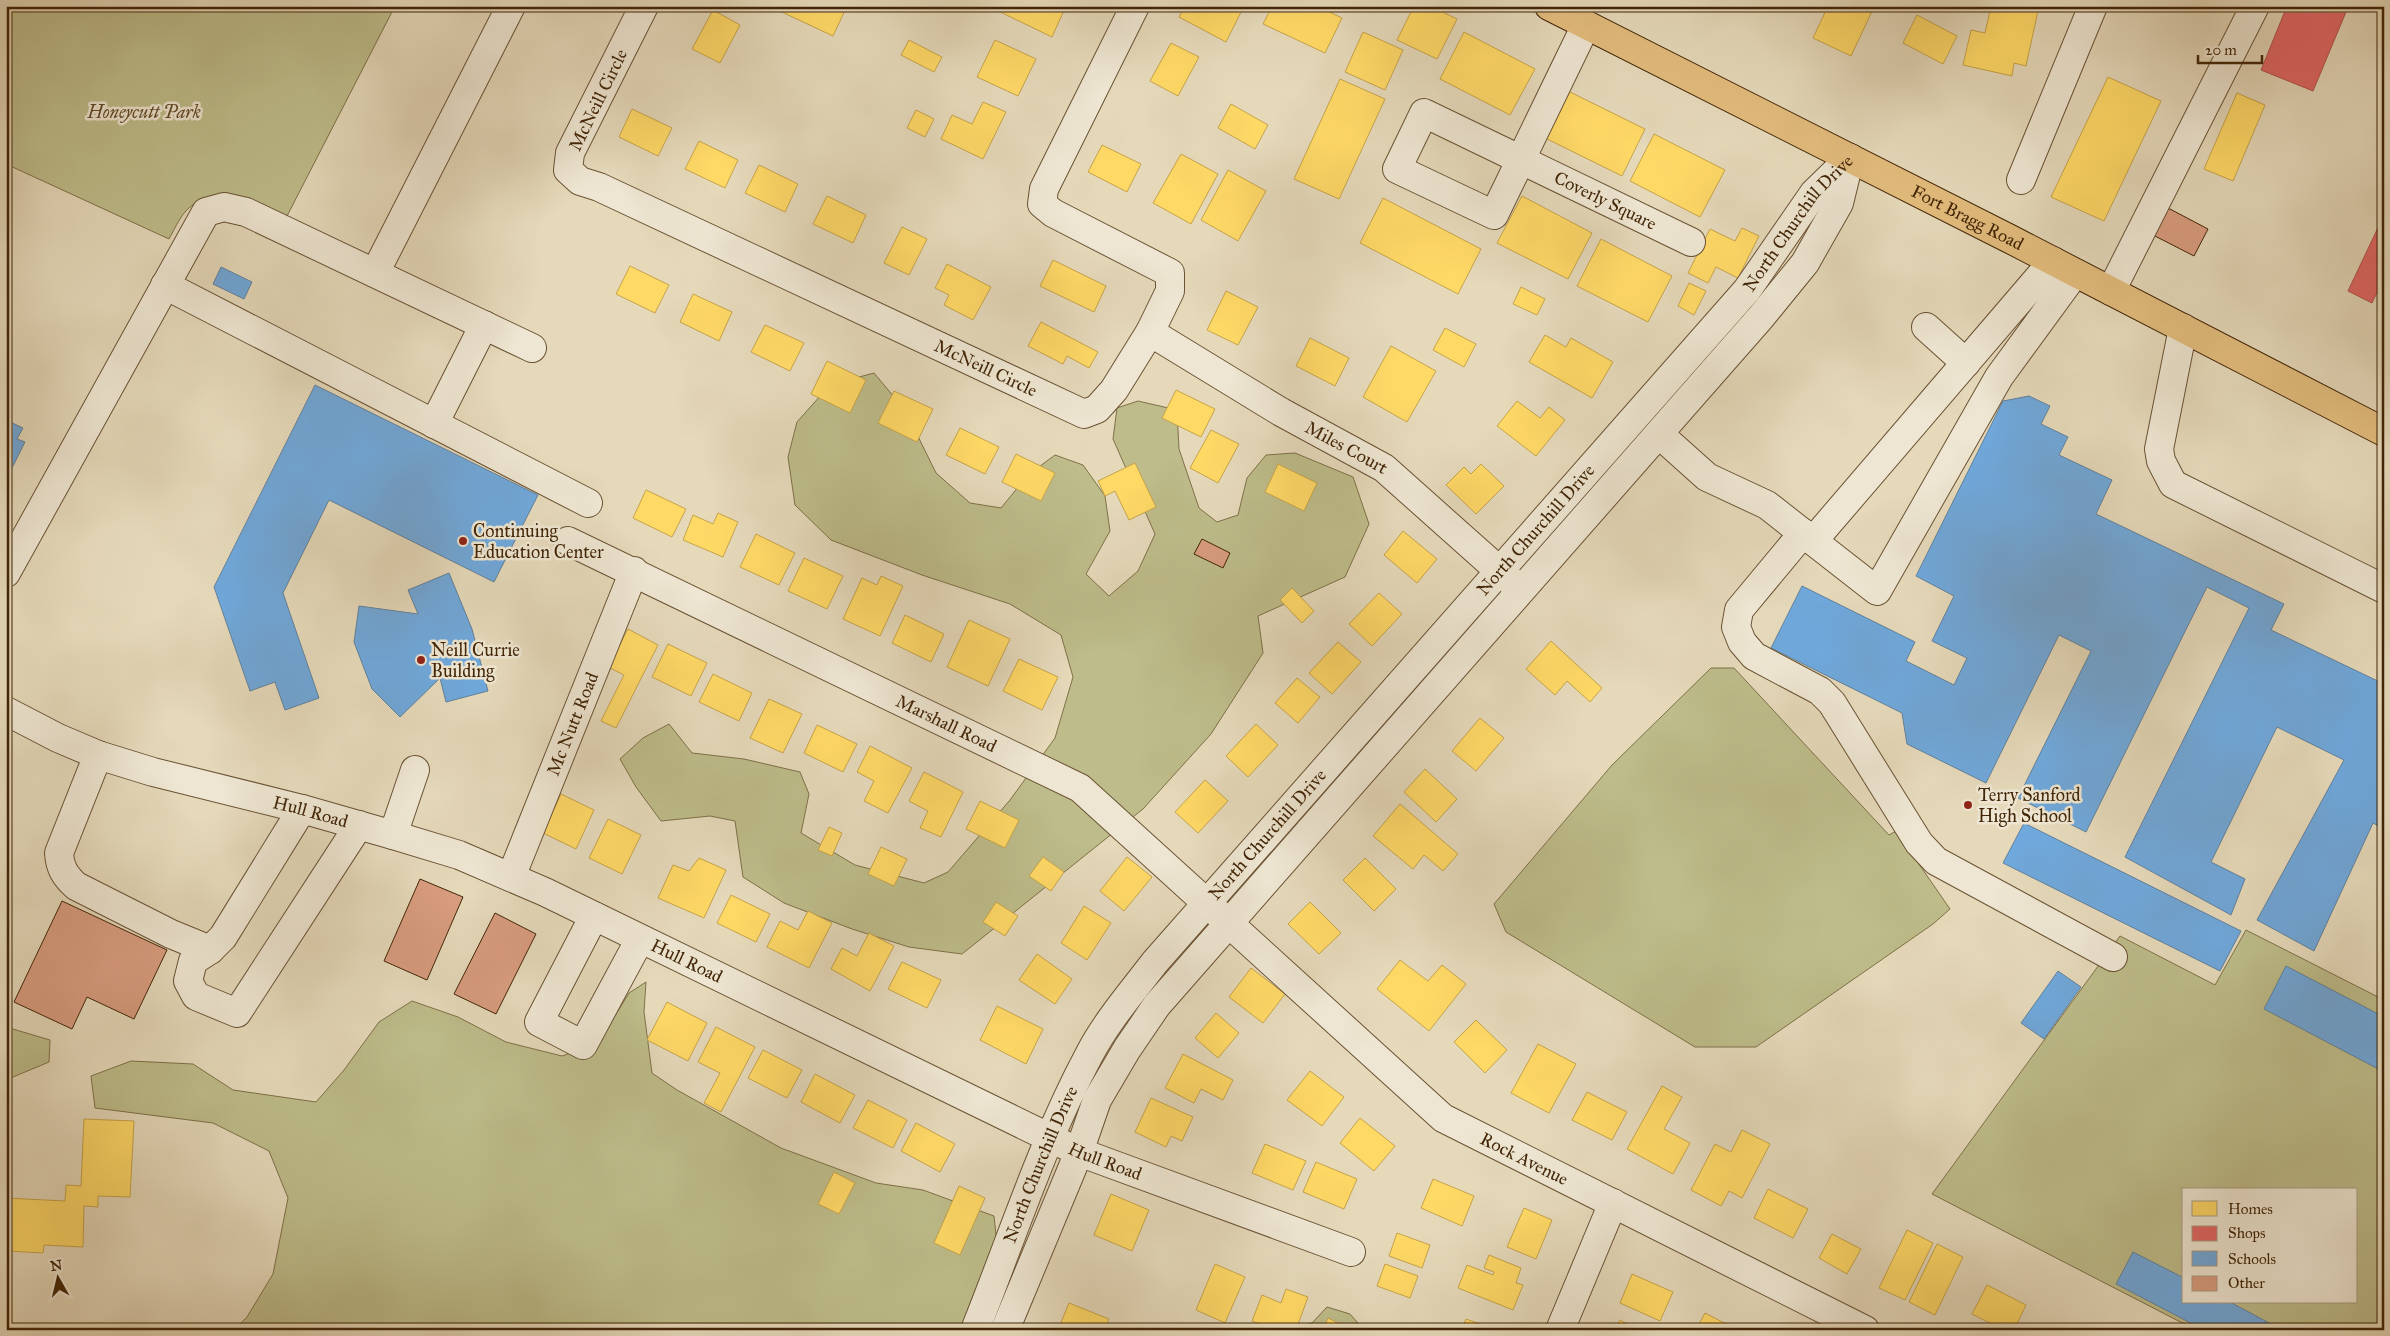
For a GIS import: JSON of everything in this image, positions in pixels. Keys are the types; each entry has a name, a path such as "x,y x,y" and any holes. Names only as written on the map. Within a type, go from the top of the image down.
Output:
{"main road":[{"name":"Fort Bragg Road","path":"1549,6 2064,267 2384,432"}],"street":[{"path":"375,273 511,6"},
{"name":"McNeill Circle","path":"644,6 570,153 568,170 580,181 599,187 1084,414 1098,409 1114,390 1150,332 1170,291 1170,273 1053,213 1042,204 1044,189 1135,6"},
{"path":"2021,180 2093,6"},
{"path":"2111,291 2255,6"},
{"name":"Coverly Square","path":"1586,25 1521,160 1691,242"},
{"name":"North Churchill Drive","path":"1005,1330 1079,1152 1097,1100 1127,1049 1157,1005 1761,317 1805,262 1839,203 1850,158"},
{"name":"North Churchill Drive","path":"974,1330 1050,1137 1089,1054 1122,1006 1155,962 1747,290 1814,193 1850,158"},
{"path":"6,573 206,212 224,207 246,212 532,348"},
{"path":"2064,267 1966,363 1739,610 1736,627 1742,642 1754,656 1820,691 1832,703 1919,843 1936,861 2113,956"},
{"path":"1659,434 1707,478 1767,504 1878,591 1999,377 2064,267"},
{"path":"165,285 588,503"},
{"path":"434,424 484,325"},
{"path":"1926,327 1966,363"},
{"path":"2183,328 2159,450 2161,461 2173,484 2384,589"},
{"name":"Miles Court","path":"1150,332 1280,412 1384,468 1522,590"},
{"name":"Marshall Road","path":"568,541 634,571 1080,788 1228,922"},
{"name":"Mc Nutt Road","path":"511,877 634,571"},
{"name":"Hull Road","path":"6,711 58,738 98,755 153,772 302,809 459,855 594,916 1079,1152 1351,1252"},
{"path":"98,755 59,853 60,866 67,878 76,886 162,930 210,950"},
{"path":"393,835 415,770"},
{"path":"302,809 223,937 210,950 193,961 188,981 196,996 237,1013 359,825"},
{"path":"594,916 539,1022 583,1045 640,939"},
{"name":"Rock Avenue","path":"1228,922 1443,1118 1864,1330"},
{"path":"1560,1330 1613,1203"}],"green space":[{"name":"Honeycutt Park","path":"6,6 395,6 287,216 235,198 208,198 196,203 185,212 169,239 6,164"},
{"path":"874,373 905,410 936,473 970,503 1001,508 1028,475 1055,455 1083,465 1105,496 1110,531 1086,574 1109,596 1138,571 1155,534 1113,439 1117,408 1138,401 1177,410 1179,449 1199,508 1217,522 1238,515 1247,478 1266,455 1295,453 1353,477 1369,524 1345,577 1258,616 1263,653 1211,734 1143,809 962,954 909,947 852,929 784,903 743,877 735,821 710,816 661,821 636,787 620,759 643,738 669,724 692,753 744,759 800,772 809,794 801,833 855,865 924,883 948,872 1010,800 1055,738 1073,677 1061,635 1010,604 922,575 831,540 795,505 788,457 797,422 830,385"},
{"path":"1711,668 1734,668 1889,835 1896,831 1950,909 1933,924 1756,1047 1695,1047 1506,932 1494,904 1612,765"},
{"path":"2246,930 2384,1000 2384,1330 2196,1330 1932,1194 2120,936 2215,985"},
{"path":"646,982 644,1012 652,1073 677,1090 781,1148 876,1183 923,1190 994,1216 998,1253 970,1330 234,1330 247,1317 273,1274 288,1198 269,1151 213,1123 95,1108 91,1076 131,1061 193,1064 233,1090 316,1102 344,1070 379,1022 412,1001 458,1017 506,1042 562,1056 598,1043 629,993"},
{"path":"6,1027 50,1040 49,1062 13,1077 6,1076"},
{"path":"1327,1307 1350,1314 1364,1330 1291,1330 1312,1323"}],"building: Homes":[{"path":"769,6 847,6 833,36"},
{"path":"993,6 1066,6 1052,37 992,8"},
{"path":"1185,6 1244,6 1226,42 1179,17"},
{"path":"1272,6 1317,6 1342,18 1325,53 1263,24"},
{"path":"1414,6 1430,6 1457,19 1437,59 1397,40"},
{"path":"1751,6 1767,6 1764,12"},
{"path":"1828,6 1874,7 1851,56 1813,38"},
{"path":"1991,6 2039,6 2026,66 2014,63 2012,76 1963,65 1971,30 1985,33"},
{"path":"713,10 740,25 720,63 692,49"},
{"path":"1917,15 1957,36 1943,64 1903,43"},
{"path":"1363,32 1403,50 1385,90 1345,72"},
{"path":"1464,32 1535,69 1510,115 1440,79"},
{"path":"909,40 942,57 934,72 901,55"},
{"path":"995,40 1036,59 1018,96 977,77"},
{"path":"1171,43 1199,57 1178,96 1150,81"},
{"path":"2108,77 2161,101 2104,221 2051,197"},
{"path":"1340,79 1385,99 1339,199 1294,179"},
{"path":"1566,90 1645,129 1622,176 1543,137"},
{"path":"2237,93 2265,105 2233,181 2204,169"},
{"path":"983,102 1006,112 983,159 941,139 952,115 972,124"},
{"path":"1231,104 1268,125 1255,149 1218,128"},
{"path":"632,109 672,128 658,156 619,137"},
{"path":"916,110 934,119 925,137 907,128"},
{"path":"1654,134 1725,170 1700,217 1630,181"},
{"path":"699,141 738,160 725,188 685,169"},
{"path":"1102,145 1141,164 1127,192 1088,172"},
{"path":"1181,154 1218,174 1191,224 1153,203"},
{"path":"759,165 798,184 785,212 745,193"},
{"path":"1228,170 1266,191 1238,241 1201,220"},
{"path":"827,196 866,215 853,243 813,224"},
{"path":"1522,196 1592,233 1568,279 1497,243"},
{"path":"1383,198 1481,249 1458,294 1360,243"},
{"path":"902,227 927,239 909,275 884,263"},
{"path":"1742,228 1759,236 1738,278 1716,267 1708,283 1688,273 1710,229 1735,241"},
{"path":"1601,239 1672,276 1648,322 1577,286"},
{"path":"1053,260 1106,286 1094,312 1040,286"},
{"path":"947,264 991,287 973,320 944,305 949,295 935,288"},
{"path":"630,266 669,285 655,313 616,294"},
{"path":"1689,283 1706,291 1694,315 1678,306"},
{"path":"1521,287 1545,299 1537,315 1513,304"},
{"path":"1226,291 1258,307 1238,345 1207,330"},
{"path":"693,294 732,312 719,341 680,322"},
{"path":"1041,322 1098,352 1089,368 1067,356 1063,364 1028,346"},
{"path":"765,325 804,343 790,371 751,352"},
{"path":"1445,328 1476,344 1464,367 1433,350"},
{"path":"1545,335 1566,347 1571,338 1613,362 1592,398 1529,362"},
{"path":"1310,338 1349,358 1335,386 1296,366"},
{"path":"1391,346 1436,371 1407,422 1363,397"},
{"path":"827,361 866,380 850,413 811,394"},
{"path":"1176,390 1215,409 1201,437 1162,418"},
{"path":"894,391 933,409 917,442 878,423"},
{"path":"1517,401 1540,418 1549,407 1565,420 1536,456 1497,426"},
{"path":"960,428 999,447 985,474 946,455"},
{"path":"1211,430 1239,444 1218,483 1190,468"},
{"path":"1016,454 1055,473 1041,501 1002,482"},
{"path":"1135,463 1156,507 1129,520 1115,491 1105,496 1098,481"},
{"path":"1278,464 1317,483 1304,511 1265,492"},
{"path":"1481,464 1504,486 1476,514 1446,485 1464,467 1471,474"},
{"path":"646,490 686,509 672,537 633,518"},
{"path":"718,513 738,522 723,557 683,540 693,515 713,524"},
{"path":"1403,531 1437,559 1417,583 1384,555"},
{"path":"756,534 795,553 779,585 740,567"},
{"path":"804,558 843,576 827,609 788,591"},
{"path":"881,576 903,586 880,636 843,619 862,578 877,585"},
{"path":"1292,588 1314,611 1302,623 1280,600"},
{"path":"1379,593 1402,614 1372,646 1349,624"},
{"path":"905,615 944,634 931,662 892,643"},
{"path":"969,620 1010,639 988,686 947,667"},
{"path":"628,629 658,645 616,728 601,721 624,675 608,667"},
{"path":"1551,641 1602,688 1590,702 1567,681 1555,695 1526,669"},
{"path":"1338,642 1361,662 1332,694 1309,673"},
{"path":"668,644 707,663 691,696 652,677"},
{"path":"1019,659 1058,677 1042,710 1003,691"},
{"path":"713,674 752,693 739,721 699,702"},
{"path":"1297,678 1320,697 1298,723 1275,703"},
{"path":"769,699 802,714 783,753 750,738"},
{"path":"1480,718 1504,738 1476,771 1452,751"},
{"path":"1256,724 1278,745 1248,777 1226,756"},
{"path":"817,725 857,744 843,772 804,753"},
{"path":"870,746 912,768 888,813 864,801 874,781 857,772"},
{"path":"1425,769 1457,799 1436,822 1404,792"},
{"path":"924,772 963,792 941,837 920,828 928,811 909,801"},
{"path":"1205,780 1228,801 1198,833 1175,812"},
{"path":"561,794 594,810 576,849 543,833"},
{"path":"980,801 1019,820 1005,848 966,829"},
{"path":"1400,804 1458,854 1443,871 1424,855 1413,869 1373,836"},
{"path":"608,819 641,835 622,874 589,858"},
{"path":"829,827 842,833 832,856 818,850"},
{"path":"881,847 907,859 894,886 868,874"},
{"path":"1043,857 1064,872 1051,891 1029,876"},
{"path":"1127,857 1152,877 1124,911 1100,891"},
{"path":"699,858 726,870 704,918 658,898 673,865 689,871"},
{"path":"1365,858 1396,889 1374,911 1343,880"},
{"path":"731,895 770,914 756,942 717,923"},
{"path":"996,902 1018,916 1005,936 983,922"},
{"path":"1310,902 1341,933 1319,954 1288,924"},
{"path":"1084,906 1111,923 1087,960 1061,943"},
{"path":"808,911 832,923 809,968 767,947 780,921 798,930"},
{"path":"869,933 894,946 870,991 831,969 842,948 857,956"},
{"path":"1037,954 1072,979 1055,1004 1019,980"},
{"path":"1400,960 1428,981 1442,965 1466,984 1429,1031 1377,989"},
{"path":"902,962 941,980 927,1008 888,989"},
{"path":"1251,968 1285,994 1263,1023 1229,997"},
{"path":"667,1002 707,1023 688,1061 647,1040"},
{"path":"997,1006 1043,1029 1026,1064 980,1040"},
{"path":"1216,1013 1239,1033 1218,1058 1195,1038"},
{"path":"1476,1020 1507,1050 1485,1073 1454,1042"},
{"path":"716,1027 755,1047 721,1112 704,1103 720,1073 698,1062"},
{"path":"1538,1044 1576,1064 1549,1113 1511,1093"},
{"path":"763,1050 802,1070 787,1098 748,1078"},
{"path":"1183,1054 1233,1080 1223,1100 1201,1089 1194,1103 1165,1088"},
{"path":"1310,1071 1344,1097 1322,1126 1287,1100"},
{"path":"815,1074 855,1095 840,1123 801,1102"},
{"path":"1662,1086 1682,1097 1664,1129 1690,1143 1673,1174 1627,1149"},
{"path":"1587,1092 1627,1112 1612,1140 1572,1120"},
{"path":"1151,1098 1193,1117 1182,1141 1171,1136 1166,1147 1135,1132"},
{"path":"868,1100 907,1120 893,1148 853,1128"},
{"path":"1360,1118 1395,1146 1374,1171 1340,1143"},
{"path":"84,1119 134,1121 130,1197 98,1196 98,1207 84,1206 83,1247 44,1245 43,1253 6,1251 6,1198 65,1201 66,1185 81,1186"},
{"path":"916,1123 955,1144 940,1172 901,1151"},
{"path":"1742,1130 1770,1144 1742,1198 1729,1191 1721,1206 1691,1190 1715,1144 1731,1152"},
{"path":"1265,1144 1306,1161 1293,1190 1252,1173"},
{"path":"1316,1162 1357,1179 1344,1209 1303,1192"},
{"path":"834,1172 855,1183 839,1214 818,1204"},
{"path":"1433,1179 1474,1196 1462,1226 1421,1208"},
{"path":"959,1186 985,1198 960,1255 934,1243"},
{"path":"1768,1189 1808,1209 1793,1238 1754,1218"},
{"path":"1111,1194 1149,1210 1132,1251 1094,1235"},
{"path":"1524,1208 1552,1220 1536,1259 1507,1247"},
{"path":"1907,1230 1933,1243 1905,1300 1879,1288"},
{"path":"1397,1233 1430,1245 1422,1268 1389,1256"},
{"path":"1832,1234 1861,1249 1847,1274 1819,1258"},
{"path":"1937,1244 1963,1257 1935,1315 1909,1302"},
{"path":"1489,1255 1521,1268 1516,1283 1523,1285 1513,1310 1458,1288 1467,1265 1493,1275 1494,1272 1484,1268"},
{"path":"1215,1264 1245,1277 1225,1323 1196,1310"},
{"path":"1385,1264 1418,1276 1410,1298 1377,1286"},
{"path":"1632,1274 1673,1292 1660,1321 1620,1303"},
{"path":"1987,1285 2026,1305 2014,1330 2004,1330 1972,1314"},
{"path":"1286,1289 1308,1297 1296,1330 1276,1330 1252,1321 1262,1295 1281,1303"},
{"path":"1069,1303 1109,1319 1104,1330 1058,1330"},
{"path":"1705,1313 1734,1328 1733,1330 1696,1330"},
{"path":"1328,1318 1352,1330 1323,1330"},
{"path":"1466,1319 1497,1330 1462,1330"},
{"path":"1620,1320 1638,1330 1614,1330"},
{"path":"2051,1324 2063,1330 2048,1330"}],"building: Shops":[{"path":"2287,6 2331,6 2346,12 2313,91 2261,70"},
{"path":"2384,25 2384,39 2378,36"},
{"path":"2384,215 2384,278 2372,303 2348,291"}],"building: Schools":[{"path":"221,267 252,282 244,299 213,284"},
{"name":"Continuing Education Center","path":"315,385 538,495 494,582 329,500 283,593 319,698 285,710 275,682 250,691 214,587"},
{"path":"6,393 11,395 6,405"},
{"path":"2029,396 2050,406 2041,424 2068,437 2059,455 2112,480 2096,514 2284,604 2271,630 2384,684 2384,829 2373,823 2314,951 2257,920 2344,760 2277,727 2211,862 2245,879 2231,915 2125,857 2249,608 2207,587 2086,832 2018,798 2091,651 2059,635 1986,783 1907,744 1902,713 1771,648 1802,586 1915,642 1906,661 1954,685 1967,658 1932,641 1954,596 1916,576 2003,401"},
{"path":"6,420 23,428 17,439 25,442 6,480"},
{"name":"Neill Currie Building","path":"449,573 472,629 488,691 446,702 440,678 400,717 372,689 354,642 359,606 418,614 408,590"},
{"path":"2024,823 2241,931 2220,971 2003,863"},
{"path":"2286,966 2384,1017 2384,1072 2264,1009"},
{"path":"2058,971 2081,987 2044,1039 2021,1023"},
{"path":"2133,1252 2182,1277 2182,1304 2234,1304 2282,1330 2204,1330 2116,1284"}],"building: Other":[{"path":"2168,208 2208,229 2194,256 2153,235"},
{"path":"1202,539 1230,553 1223,568 1194,554"},
{"path":"420,879 463,897 427,980 384,961"},
{"path":"62,901 167,950 134,1019 87,997 72,1029 14,1002"},
{"path":"495,913 536,934 496,1014 454,994"}],"place":[{"name":"Continuing Education Center","path":"463,541"},
{"name":"Neill Currie Building","path":"421,660"},
{"name":"Terry Sanford High School","path":"1968,805"}]}
